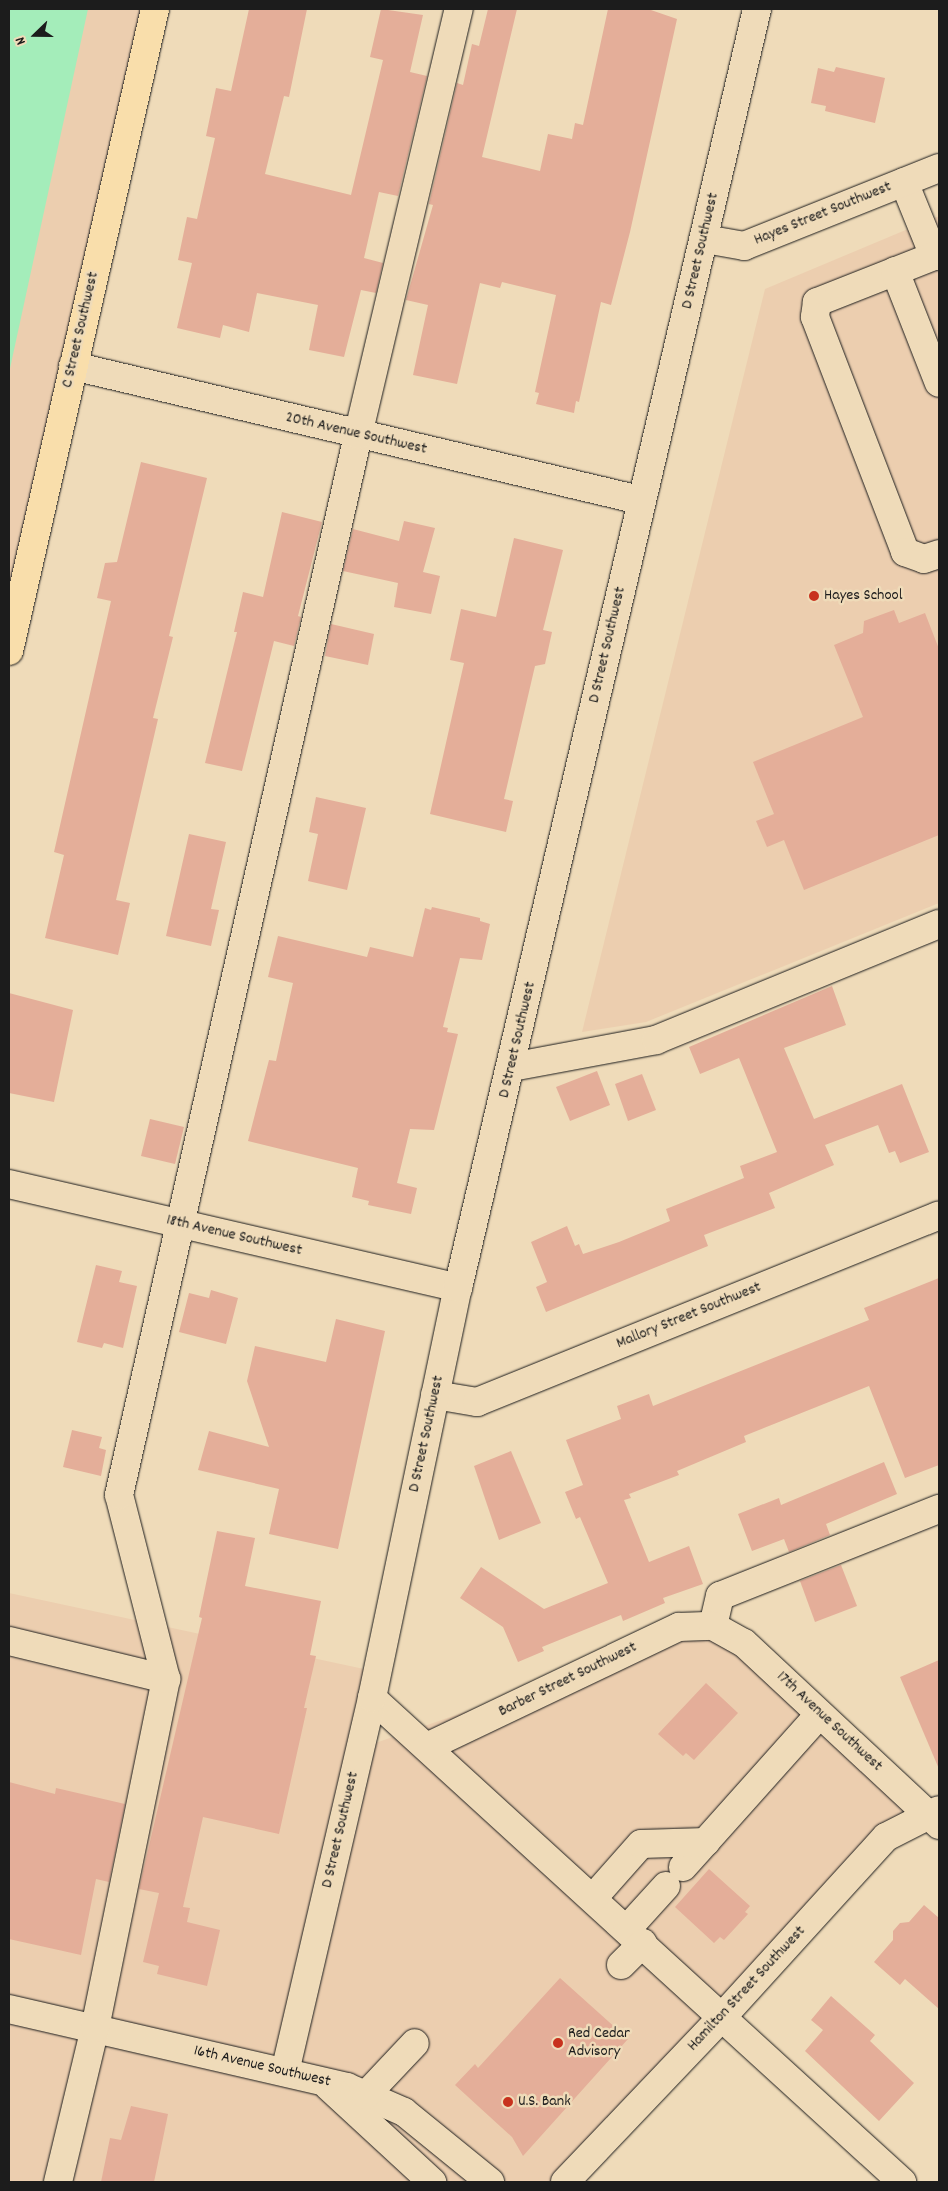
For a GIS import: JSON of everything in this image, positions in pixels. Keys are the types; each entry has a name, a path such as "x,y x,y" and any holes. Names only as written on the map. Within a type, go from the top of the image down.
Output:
{"main road":[{"name":"C Street Southwest","path":"9,651 155,9"}],"street":[{"path":"58,2182 95,2028 166,1679 119,1495 178,1223 358,435 459,9"},
{"name":"D Street Southwest","path":"285,2072 372,1698 458,1288 512,1067 640,500 705,239 757,9"},
{"name":"Hayes Street Southwest","path":"705,239 744,246 939,168"},
{"path":"904,182 936,256 817,302 815,317 905,552 924,559 939,554"},
{"path":"895,271 939,383"},
{"name":"20th Avenue Southwest","path":"73,366 358,435 640,500"},
{"path":"512,1067 656,1040 939,924"},
{"name":"18th Avenue Southwest","path":"9,1184 458,1288"},
{"name":"Mallory Street Southwest","path":"435,1395 477,1402 939,1215"},
{"path":"713,1626 720,1596 939,1509"},
{"name":"17th Avenue Southwest","path":"713,1626 744,1643 820,1714 936,1816"},
{"name":"Barber Street Southwest","path":"428,1747 679,1627 713,1626"},
{"path":"9,1641 166,1679"},
{"path":"372,1698 723,2016 902,2182"},
{"path":"621,1965 635,1936 674,1877 820,1714"},
{"name":"Hamilton Street Southwest","path":"565,2182 723,2016 886,1837 936,1816"},
{"path":"593,1898 640,1844 706,1842"},
{"name":"16th Avenue Southwest","path":"9,2009 322,2080 366,2095 404,2112 490,2182"},
{"path":"366,2095 415,2043"},
{"path":"322,2080 432,2182"}],"shaded area":[{"path":"9,9 155,9 9,646"},
{"name":"Hayes School","path":"939,216 939,903 646,1022 582,1032 765,289"},
{"path":"9,1593 378,1672 361,1748 713,1626 917,1808 564,2182 9,2182"}],"green space":[{"path":"9,9 88,9 9,373"}],"building":[{"path":"249,9 307,9 289,97 284,96 265,174 351,195 383,60 370,57 381,9 423,15 410,72 427,76 398,196 379,192 364,258 383,263 376,293 361,290 344,357 309,350 318,305 257,293 249,332 223,325 220,338 177,328 192,263 178,260 187,217 197,219 215,138 206,136 216,88 231,91"},
{"path":"488,9 517,9 482,157 540,171 548,134 572,139 575,123 583,125 608,9 648,9 677,19 630,232 611,305 601,302 579,402 576,401 574,413 536,404 539,393 535,392 556,295 502,282 500,288 480,283 457,384 413,375 428,305 406,300 433,205 429,204 457,83 463,85 472,44 479,46"},
{"path":"836,67 885,78 875,123 825,111 826,106 811,103 818,68 834,72"},
{"path":"141,462 207,478 169,636 173,637 153,718 158,719 116,900 130,903 118,955 45,938 64,855 54,852 111,601 97,598 105,563 117,562"},
{"path":"282,512 322,522 298,616 301,617 294,646 274,641 242,771 205,763 237,632 234,632 243,592 263,597"},
{"path":"404,521 435,528 423,572 440,576 431,614 394,607 398,583 343,571 353,529 399,541"},
{"path":"514,538 563,550 543,630 552,632 545,664 535,666 504,799 513,801 506,832 430,814 464,663 450,660 461,609 496,617"},
{"path":"894,610 899,623 925,613 939,649 939,835 804,890 784,840 767,847 756,821 774,814 753,762 863,717 834,645 863,633 864,621"},
{"path":"331,624 374,634 368,665 325,656"},
{"path":"316,797 366,808 347,890 308,881 318,834 309,832"},
{"path":"189,834 226,842 211,909 219,910 211,946 166,936"},
{"path":"432,907 480,918 480,921 490,924 482,960 460,958 443,1027 448,1028 447,1032 458,1034 434,1130 410,1129 397,1183 417,1188 411,1214 368,1205 369,1201 352,1197 358,1168 248,1141 269,1060 276,1061 293,983 268,977 278,936 367,957 370,947 413,957 425,908 431,910"},
{"path":"832,986 846,1025 784,1048 814,1119 902,1084 929,1152 900,1163 895,1151 889,1153 878,1125 825,1145 834,1165 769,1193 775,1208 704,1235 708,1246 546,1312 536,1287 547,1282 531,1242 567,1226 575,1246 579,1244 583,1254 619,1242 670,1221 666,1209 744,1178 740,1166 777,1152 739,1058 700,1074 689,1047"},
{"path":"9,993 73,1010 54,1102 9,1093"},
{"path":"597,1071 610,1105 570,1121 556,1087"},
{"path":"642,1074 656,1110 628,1121 615,1084"},
{"path":"150,1119 184,1127 175,1164 141,1156"},
{"path":"96,1265 122,1271 119,1282 137,1286 123,1348 104,1343 102,1348 77,1342"},
{"path":"939,1278 939,1465 905,1478 869,1386 744,1436 746,1442 677,1471 679,1475 629,1494 631,1498 624,1500 649,1562 689,1546 703,1584 663,1598 665,1603 623,1621 621,1615 542,1647 544,1651 518,1662 503,1627 460,1598 481,1567 544,1609 608,1583 580,1517 576,1519 565,1492 583,1485 566,1440 621,1419 617,1406 649,1394 653,1406 869,1320 864,1308"},
{"path":"211,1290 238,1298 226,1344 179,1332 189,1293 209,1298"},
{"path":"336,1319 385,1331 338,1549 269,1534 279,1489 198,1470 209,1431 269,1447 247,1381 255,1346 326,1362"},
{"path":"72,1430 102,1437 99,1448 106,1450 101,1476 63,1467"},
{"path":"511,1451 541,1523 499,1540 474,1466"},
{"path":"884,1462 897,1494 826,1524 830,1535 789,1552 784,1539 752,1551 738,1514 779,1498 781,1505"},
{"path":"217,1531 255,1538 245,1586 321,1601 310,1655 316,1656 304,1708 307,1708 279,1834 203,1817 183,1907 190,1908 187,1922 220,1930 207,1986 157,1974 159,1966 143,1962 159,1893 139,1889 202,1618 199,1617"},
{"path":"841,1565 857,1606 815,1622 800,1581"},
{"path":"939,1660 939,1769 900,1677"},
{"path":"706,1683 738,1713 694,1760 686,1753 683,1756 658,1734"},
{"path":"9,1782 55,1794 56,1788 125,1804 109,1882 96,1879 81,1955 9,1939"},
{"path":"709,1869 750,1906 745,1912 748,1914 724,1940 720,1937 714,1943 675,1907"},
{"path":"924,1905 939,1918 939,2009 905,1979 900,1985 874,1962 893,1940 893,1931 900,1923 909,1922"},
{"path":"560,1978 628,2039 523,2156 512,2137 455,2085 475,2064 478,2068"},
{"path":"831,1996 875,2035 870,2041 914,2083 879,2121 805,2051 823,2030 811,2020"},
{"path":"131,2106 168,2114 154,2182 101,2182 110,2138 121,2140"}],"place":[{"name":"Hayes School","path":"814,596"},
{"name":"Red Cedar Advisory","path":"558,2043"},
{"name":"U.S. Bank","path":"508,2102"}]}
